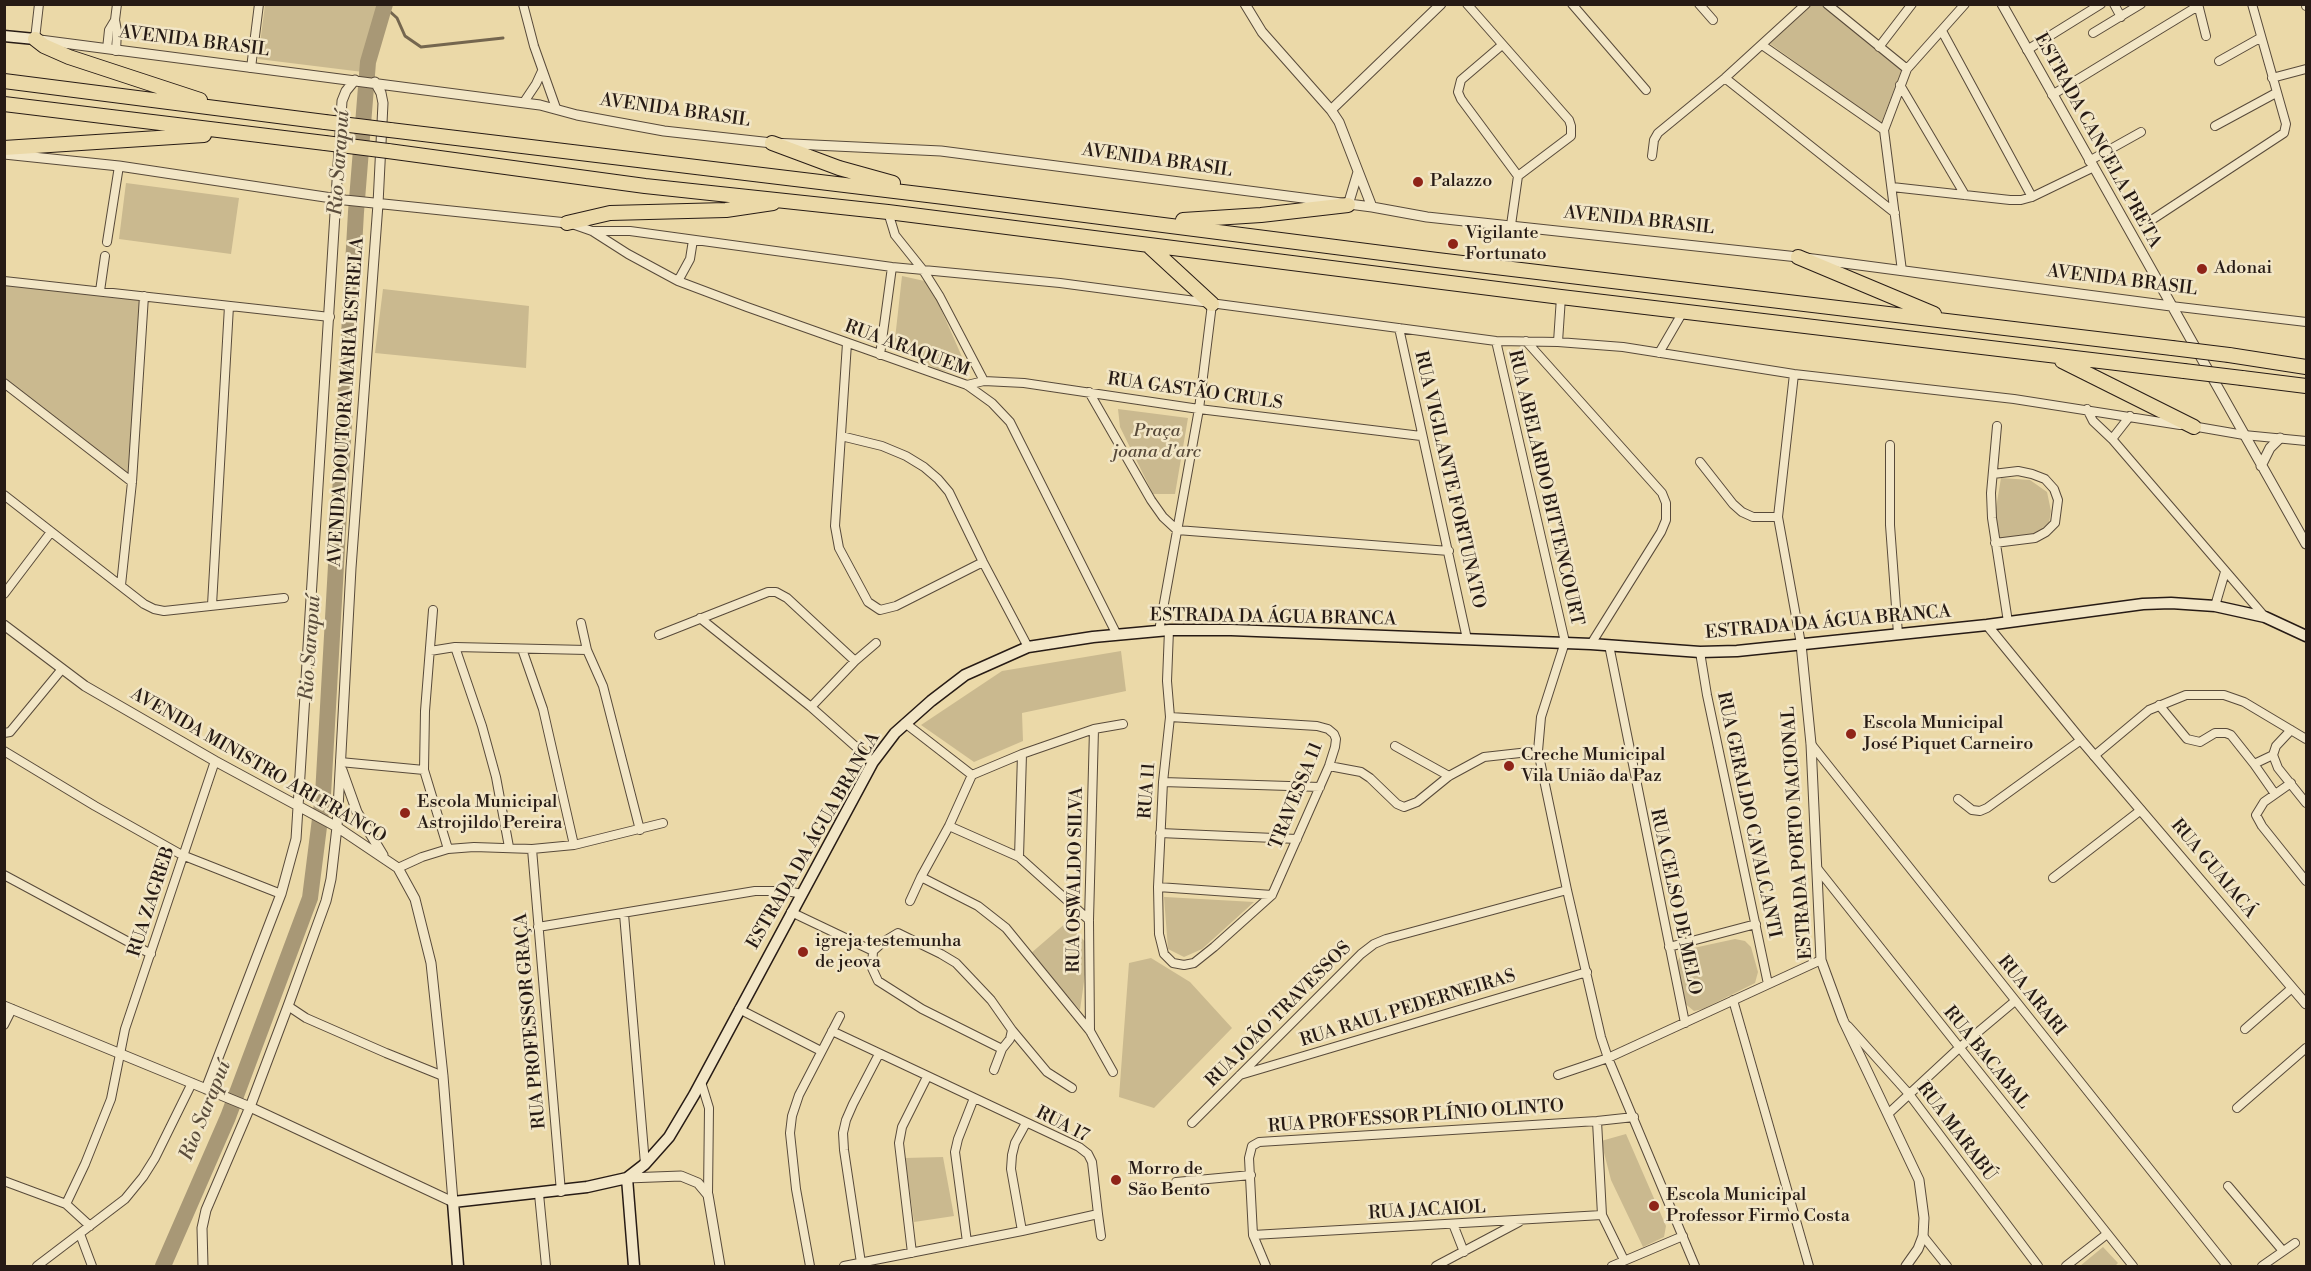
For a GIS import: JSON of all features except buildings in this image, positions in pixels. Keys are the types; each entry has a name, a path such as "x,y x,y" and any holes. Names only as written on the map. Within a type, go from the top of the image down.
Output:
{"highway":[{"path":"35,39 44,46 69,57 233,111"},
{"path":"4,81 1437,260 1949,320 2307,367"},
{"path":"4,104 388,151 645,186 888,212 1561,297 2307,386"},
{"path":"4,148 238,132"},
{"path":"772,143 839,168 944,197"},
{"path":"567,223 610,213 726,210 790,201"},
{"path":"1139,221 1261,215 1348,205"},
{"path":"1149,245 1212,304"},
{"path":"1798,257 1949,320"},
{"path":"2052,357 2194,427"}],"main road":[{"name":"AVENIDA BRASIL","path":"4,36 35,39"},
{"name":"ESTRADA DA ÁGUA BRANCA","path":"453,1202 561,1192 627,1178 645,1164 669,1137 702,1082 873,762 905,723 965,675 1028,647 1164,630 1231,630 1565,642 1700,652 1987,625 2143,604 2215,606 2265,617 2307,636"},
{"name":"ESTRADA DA ÁGUA BRANCA","path":"2284,626 2307,626"},
{"path":"627,1178 634,1266"},
{"name":"AVENIDA MINISTRO ARI FRANCO","path":"453,1202 458,1266"}],"street":[{"path":"35,39 39,4"},
{"path":"111,50 117,31 115,20 117,4"},
{"path":"251,68 259,4"},
{"path":"523,4 542,71 556,108"},
{"path":"1245,4 1262,32 1339,122 1372,207"},
{"path":"1331,110 1441,4"},
{"path":"1467,4 1572,126 1571,136 1518,176"},
{"path":"1572,4 1646,90"},
{"path":"1699,4 1713,20"},
{"path":"1652,156 1654,140 1658,133 1725,78 1806,4"},
{"path":"1827,4 1907,69"},
{"path":"1902,271 1884,130 1907,69 1965,4"},
{"name":"ESTRADA CANCELA PRETA","path":"2002,4 2307,544"},
{"path":"2027,51 2101,4"},
{"path":"2114,4 2121,17"},
{"path":"2093,33 2141,4"},
{"path":"2150,221 2284,133 2286,124 2252,4"},
{"path":"2052,95 2198,5 2206,36"},
{"path":"1879,47 1908,6"},
{"path":"1942,31 2032,197"},
{"path":"2218,61 2260,38"},
{"name":"AVENIDA BRASIL","path":"35,39 524,102 577,115 664,131 772,143 941,151 1372,207 1427,217 1798,257 2307,322"},
{"path":"1502,45 1466,74 1458,85 1458,92 1518,176 1511,225"},
{"path":"1762,45 1884,130"},
{"path":"2272,78 2307,69"},
{"path":"524,102 542,71"},
{"path":"1725,78 1895,213"},
{"name":"AVENIDA DOUTORA MARIA ESTRELA","path":"206,1089 281,894 303,809 334,212 340,199 342,101 346,91 357,80"},
{"name":"AVENIDA DOUTORA MARIA ESTRELA","path":"203,1266 202,1228 206,1210 250,1107 326,902 340,762 351,568 378,204 383,103 381,93 373,82"},
{"path":"1900,85 1965,195"},
{"path":"2215,126 2276,93"},
{"path":"1892,187 2010,200 2032,197 2091,164 2141,132"},
{"path":"4,154 119,166 378,204 567,223"},
{"path":"107,242 119,166"},
{"path":"1348,205 1358,172"},
{"path":"322,196 334,212"},
{"path":"376,223 387,213 400,206"},
{"path":"888,212 895,235 923,270 940,297 984,381"},
{"name":"RUA ARAQUEM","path":"567,223 592,231 628,254 678,280 967,385 992,403 1010,422 1117,635"},
{"path":"592,231 630,231 892,267 1060,283 1496,340 1558,342 1659,353 1794,374 2014,399 2244,435 2307,441"},
{"path":"678,280 690,259 693,240"},
{"path":"100,291 105,256"},
{"path":"880,355 892,267"},
{"path":"4,281 330,317"},
{"path":"121,585 132,482 144,296"},
{"path":"1558,342 1561,297"},
{"name":"RUA 11","path":"1164,954 1159,934 1158,887 1162,782 1170,717 1164,630 1177,530 1199,409 1212,304"},
{"path":"212,605 229,306"},
{"path":"1659,353 1684,310"},
{"name":"RUA VIGILANTE FORTUNATO","path":"1399,328 1420,436 1449,551 1467,639"},
{"name":"RUA ABELARDO BITTENCOURT","path":"1496,340 1565,642"},
{"path":"1526,341 1662,493 1666,503 1666,520 1661,532 1591,644"},
{"path":"847,343 835,526 836,538 849,570 868,602 874,608 880,609 896,606 983,562"},
{"name":"ESTRADA PORTO NACIONAL","path":"1794,374 1778,517 1801,644 1811,744 1821,960 1843,1020 1919,1180 1924,1218 1923,1236 1918,1249 1906,1266"},
{"name":"RUA GASTÃO CRULS","path":"967,385 984,381 1024,383 1199,409 1420,436"},
{"path":"4,383 132,482"},
{"path":"1089,392 1151,500 1163,517 1177,530 1449,551"},
{"path":"2088,409 2093,421 2265,617"},
{"path":"2112,440 2130,416"},
{"path":"1997,426 1992,518 2007,622"},
{"path":"841,436 882,446 906,456 938,479 949,492 1028,647"},
{"path":"2261,466 2270,448 2280,438"},
{"path":"1890,445 1890,525 1898,634"},
{"path":"1700,462 1742,512 1753,517 1778,517"},
{"path":"1993,474 2018,471 2045,479 2054,489 2058,500 2055,523 2046,532 2035,538 1995,543"},
{"path":"4,495 153,609 164,611 284,598"},
{"path":"4,594 51,532"},
{"path":"2215,606 2225,572"},
{"path":"659,635 756,595 776,592 787,598 855,661"},
{"path":"433,610 425,711 424,770 448,849"},
{"path":"700,618 811,707 873,762"},
{"path":"581,623 587,650 603,686 640,830"},
{"name":"RUA GUAIACÁ","path":"1987,625 2094,756 2307,1004"},
{"name":"AVENIDA MINISTRO ARI FRANCO","path":"6,629 85,686 215,761 333,824 384,856 398,868 415,899 431,963 453,1202"},
{"path":"1565,642 1542,717 1538,751 1601,1037 1695,1266"},
{"path":"811,707 855,661 876,643"},
{"name":"RUA CELSO DE MELO","path":"1609,645 1684,1023"},
{"path":"430,651 454,647 587,650"},
{"path":"454,647 482,726 496,777 509,848"},
{"path":"522,649 543,709 574,845"},
{"name":"RUA GERALDO CAVALCANTI","path":"1700,652 1768,984"},
{"path":"4,733 10,732 62,669"},
{"path":"2094,756 2149,710 2186,694 2224,695 2244,702 2307,739"},
{"path":"2160,705 2187,739 2200,742 2216,733 2231,735 2275,794"},
{"name":"TRAVESSA 11","path":"1164,954 1173,963 1184,965 1194,963 1272,895 1329,766 1336,739 1328,729 1317,726 1170,717"},
{"path":"905,723 972,775"},
{"path":"910,901 949,826 972,775 1022,754 1094,729 1122,724"},
{"name":"RUA OSWALDO SILVA","path":"1090,1031 1089,920 1094,729"},
{"path":"2291,730 2276,746 2273,755 2278,768 2307,803"},
{"path":"1958,799 1972,810 1980,811 1987,808 2081,740"},
{"name":"RUA ARARI","path":"1811,744 2228,1266"},
{"path":"1395,746 1449,776"},
{"path":"1329,766 1361,772 1397,804 1404,807 1418,802 1449,776 1484,757 1538,751"},
{"path":"4,764 8,753 182,855 281,894"},
{"path":"1019,857 1022,754"},
{"path":"2254,764 2273,755"},
{"name":"RUA ZAGREB","path":"66,1204 111,1099 125,1029 215,761"},
{"path":"384,856 357,812 340,762 424,770"},
{"path":"1162,782 1320,787"},
{"path":"2291,783 2264,802 2256,815 2262,826 2307,881"},
{"path":"2053,878 2141,810"},
{"path":"398,868 448,849 532,849 574,845 663,823"},
{"path":"949,826 1019,857 1089,920"},
{"path":"1160,833 1297,839"},
{"name":"RUA PROFESSOR GRAÇA","path":"532,849 561,1192"},
{"name":"RUA BACABAL","path":"1816,868 2130,1265"},
{"path":"4,875 151,954"},
{"path":"921,877 978,906 1006,928 1090,1031 1113,1072"},
{"path":"1158,887 1272,895"},
{"path":"538,927 755,891 779,890 802,894"},
{"name":"RUA JOÃO TRAVESSOS","path":"1192,1123 1361,954 1374,944 1567,890"},
{"path":"791,912 873,951"},
{"path":"624,914 645,1164"},
{"path":"1669,947 1756,924"},
{"path":"1002,1049 922,1010 878,981 872,968 873,951 898,933 956,963 991,1000 1012,1030 1047,1072 1072,1088"},
{"path":"1558,1074 1608,1058 1821,960"},
{"name":"RUA RAUL PEDERNEIRAS","path":"1239,1075 1587,972"},
{"path":"2245,1029 2292,988"},
{"path":"1733,1000 1809,1266"},
{"path":"1889,1113 1959,1048 2015,1001"},
{"path":"288,1006 306,1018 443,1076"},
{"path":"4,1025 8,1008 250,1107 453,1202"},
{"path":"740,1009 821,1051"},
{"path":"810,1266 796,1189 790,1133 792,1116 799,1095 840,1016"},
{"name":"RUA MARABÚ","path":"1843,1020 1909,1094 2038,1266"},
{"path":"994,1070 1002,1049 1010,1039 1012,1030"},
{"name":"RUA 17","path":"832,1031 1079,1147 1088,1154 1092,1162 1098,1214"},
{"path":"2237,1108 2307,1048"},
{"path":"861,1263 843,1133 850,1112 879,1054"},
{"path":"912,1253 899,1143 903,1127 927,1077"},
{"path":"702,1082 709,1108 708,1195 720,1266"},
{"path":"37,1266 125,1199 155,1158 192,1083"},
{"path":"967,1242 955,1152 974,1098"},
{"name":"RUA PROFESSOR PLÍNIO OLINTO","path":"1266,1266 1253,1235 1250,1150 1252,1146 1268,1140 1634,1117"},
{"path":"1597,1121 1602,1215 1624,1260"},
{"path":"1022,1231 1011,1169 1015,1143 1026,1123"},
{"path":"1176,1182 1251,1175"},
{"path":"627,1178 681,1176 693,1179 708,1195"},
{"path":"4,1181 66,1204 90,1226"},
{"path":"2228,1186 2283,1251"},
{"path":"539,1194 546,1266"},
{"path":"844,1266 1098,1214 1101,1236"},
{"name":"RUA JACAIOL","path":"1253,1235 1602,1215"},
{"path":"1436,1266 1523,1220"},
{"path":"1453,1224 1464,1251"},
{"path":"80,1234 92,1266"},
{"path":"2066,1266 2107,1234"},
{"path":"1612,1266 1683,1236"},
{"path":"1923,1236 1947,1266"},
{"path":"2262,1266 2295,1243"}],"green space":[{"path":"265,5 376,5 378,18 363,72 258,59"},
{"path":"1808,5 1822,5 1902,68 1881,124 1769,43"},
{"path":"126,183 239,198 231,254 119,239"},
{"path":"902,276 929,282 970,375 939,370 894,348"},
{"path":"4,281 144,296 132,482 5,383"},
{"path":"383,289 529,306 526,368 375,353"},
{"name":"Praça joana d'arc","path":"1118,409 1188,418 1175,494 1153,494 1120,427"},
{"path":"2001,478 2030,480 2047,492 2051,511 2049,523 2035,535 1997,539 1996,508"},
{"path":"1121,651 1126,691 1022,713 1023,741 974,762 921,725 1002,671"},
{"path":"1164,897 1254,902 1202,949 1184,957 1168,949"},
{"path":"1067,922 1089,946 1080,1010 1030,954"},
{"path":"1735,939 1745,941 1751,947 1758,972 1755,983 1703,1009 1694,1011 1683,1002 1676,964 1684,950"},
{"path":"1151,958 1190,982 1232,1028 1154,1108 1119,1097 1129,963"},
{"path":"1626,1134 1666,1226 1664,1237 1643,1247 1611,1180 1601,1141"},
{"path":"943,1157 954,1216 914,1222 905,1158"},
{"path":"2103,1247 2118,1263 2115,1266 2080,1266"}],"waterway":[{"name":"Rio Sarapuí","path":"163,1266 228,1117 310,898 323,795 356,212 368,62 385,4"},
{"name":"Rio Sarapuí","path":"386,8 397,18 405,36 421,47 503,38"}],"place":[{"name":"Palazzo","path":"1418,182"},
{"name":"Vigilante Fortunato","path":"1453,244"},
{"name":"Adonai","path":"2202,269"},
{"name":"Escola Municipal José Piquet Carneiro","path":"1851,734"},
{"name":"Creche Municipal Vila União da Paz","path":"1509,766"},
{"name":"Escola Municipal Astrojildo Pereira","path":"405,813"},
{"name":"igreja testemunha de jeova","path":"803,952"},
{"name":"Morro de São Bento","path":"1116,1180"},
{"name":"Escola Municipal Professor Firmo Costa","path":"1654,1206"}]}
